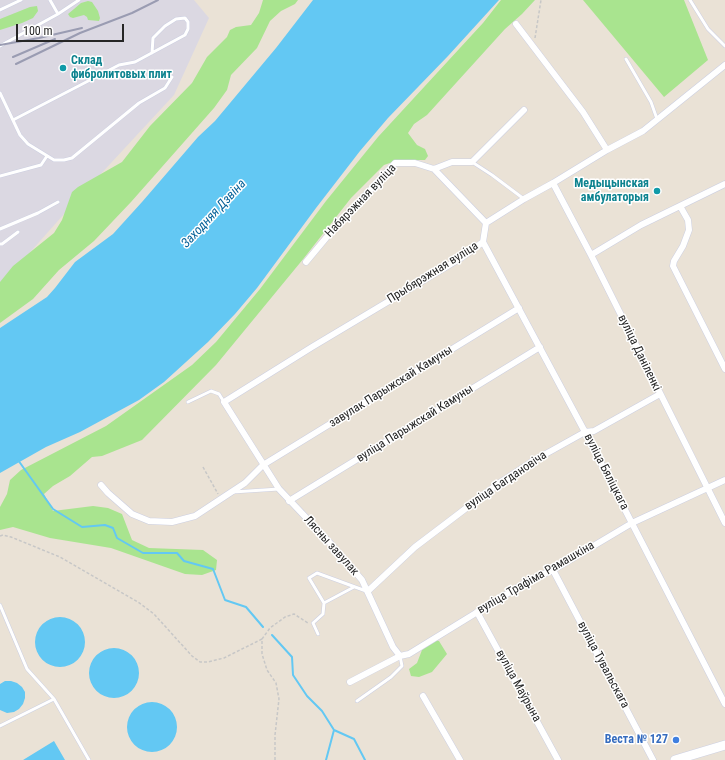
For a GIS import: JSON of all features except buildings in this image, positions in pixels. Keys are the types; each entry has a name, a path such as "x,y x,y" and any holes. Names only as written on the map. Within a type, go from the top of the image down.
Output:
{"street":[{"path":"516,24 583,112 607,150"},
{"path":"524,110 472,162 452,162 434,169 486,223 607,150 643,131 725,65"},
{"name":"Набярэжная вуліца","path":"306,262 395,163 415,163 434,169"},
{"name":"вуліца Даніленкі","path":"553,183 591,255 725,523"},
{"path":"591,255 641,225 725,184"},
{"path":"680,206 688,220 689,230 673,266 725,369"},
{"name":"Прыбярэжная вуліца","path":"224,402 312,347 461,258 483,242 486,223"},
{"name":"вуліца Бяліцкага","path":"483,242 585,432 725,704"},
{"name":"завулак Парыжскай Камуны","path":"263,465 518,308"},
{"name":"вуліца Парыжскай Камуны","path":"289,501 540,347"},
{"name":"вуліца Багдановіча","path":"368,592 415,547 498,484 533,461 585,432 594,431 660,394"},
{"name":"Лясны завулак","path":"224,402 279,489 362,580 393,647 400,656"},
{"path":"101,485 108,494 132,514 149,521 172,522 195,516 245,483 263,465"},
{"name":"вуліца Трафіма Рамашкіна","path":"350,682 400,656 409,654 528,581 553,570 632,523 707,487 725,480"},
{"name":"вуліца Тувальскага","path":"553,570 653,760"},
{"name":"вуліца Маўрына","path":"477,612 558,760"},
{"path":"423,696 460,760"},
{"path":"675,760 725,745"}],"lane":[{"path":"0,10 21,0"},
{"path":"50,0 58,14"},
{"path":"0,46 58,14 79,0"},
{"path":"690,0 708,29 725,46"},
{"path":"13,120 118,65 135,62 152,53 185,35 188,29 188,22 185,18 176,19 165,26 154,38 152,53"},
{"path":"626,59 652,102 657,119"},
{"path":"0,93 20,135 28,144 54,160 64,160 72,158 138,103 165,88 172,77"},
{"path":"0,106 4,102"},
{"path":"0,176 41,165 47,156"},
{"path":"472,162 524,199"},
{"path":"0,229 38,213 58,202"},
{"path":"0,244 18,232"},
{"path":"188,402 211,391 218,394 224,402"},
{"path":"231,492 279,489"},
{"path":"318,634 313,623 322,614 324,603 309,578 317,573 368,592"},
{"path":"324,603 355,587"},
{"path":"0,605 27,669 54,699 89,760"},
{"path":"357,701 391,677 402,666 400,656"},
{"path":"0,726 54,699"}],"path":[{"path":"533,46 541,0"},
{"path":"203,467 221,499"},
{"path":"0,536 3,535 12,537 60,557 138,602 154,614 192,656 200,662 208,662 224,658 262,639 270,628 285,617 294,614 301,617 307,623 313,623"},
{"path":"262,639 262,654 267,670 276,683 280,699 275,735 275,760"}],"shaded area":[{"path":"0,0 194,0 209,18 174,95 73,204 0,286"}],"green space":[{"path":"263,0 298,0 295,4 281,11 270,21 257,48 231,75 227,90 214,108 131,202 94,241 59,270 33,299 0,323 0,282 13,266 54,233 62,220 72,192 78,187 122,162 150,126 192,83 207,57 227,37 230,30 236,27 251,25 259,13"},
{"path":"501,0 535,0 505,29 427,115 414,124 408,133 417,145 425,149 428,156 425,160 399,160 384,165 351,198 216,365 142,440 102,456 92,457 70,476 53,486 44,494 53,511 93,506 108,508 122,514 132,540 149,548 203,550 217,560 216,570 202,575 185,574 111,548 50,538 13,527 0,530 0,507 7,494 10,480 21,470 106,426 192,365 216,342 260,289 326,201 378,137 483,23"},
{"path":"583,0 684,0 708,60 664,97"},
{"path":"88,1 92,2 98,11 100,18 99,21 88,20 84,15 73,18 70,17 68,14 81,3"},
{"path":"37,6 38,11 33,18 0,30 0,19 30,7"},
{"path":"434,640 439,641 447,654 432,672 419,677 411,676 409,669 417,663 422,650"}],"water":[{"name":"Заходняя Дзвіна","path":"313,0 499,0 448,56 388,118 360,151 316,208 257,288 208,342 164,382 139,400 80,432 46,447 0,473 0,328 47,297 75,262 113,234 198,137 215,121 276,48"},
{"path":"60,617 69,619 78,624 83,633 85,642 83,651 78,660 69,665 60,667 51,665 42,660 37,651 35,642 37,633 42,624 51,619"},
{"path":"114,648 123,650 132,655 137,664 139,673 137,682 132,691 123,696 114,698 105,696 96,691 91,682 89,673 91,664 96,655 105,650"},
{"path":"5,681 17,683 25,692 23,704 14,712 7,713 0,710 0,684"},
{"path":"152,702 166,706 173,713 177,727 173,741 166,748 152,752 138,748 131,741 127,727 131,713 138,706"},
{"path":"54,741 65,760 23,760"}],"waterway":[{"path":"18,460 53,509 82,527 105,525 113,528 117,538 143,553 177,553 184,561 213,569 225,600 246,607 263,627"},
{"path":"272,635 292,657 293,675 307,696 322,711 334,730 354,739 365,760"},
{"path":"326,760 334,730"}],"railway":[{"path":"16,64 80,33 132,13 158,0"},
{"path":"0,45 82,28"},
{"path":"13,57 55,39"}],"place":[{"name":"Склад фибролитовых плит","path":"63,68"},
{"name":"Медыцынская амбулаторыя","path":"657,191"},
{"name":"Веста № 127","path":"676,740"}]}
